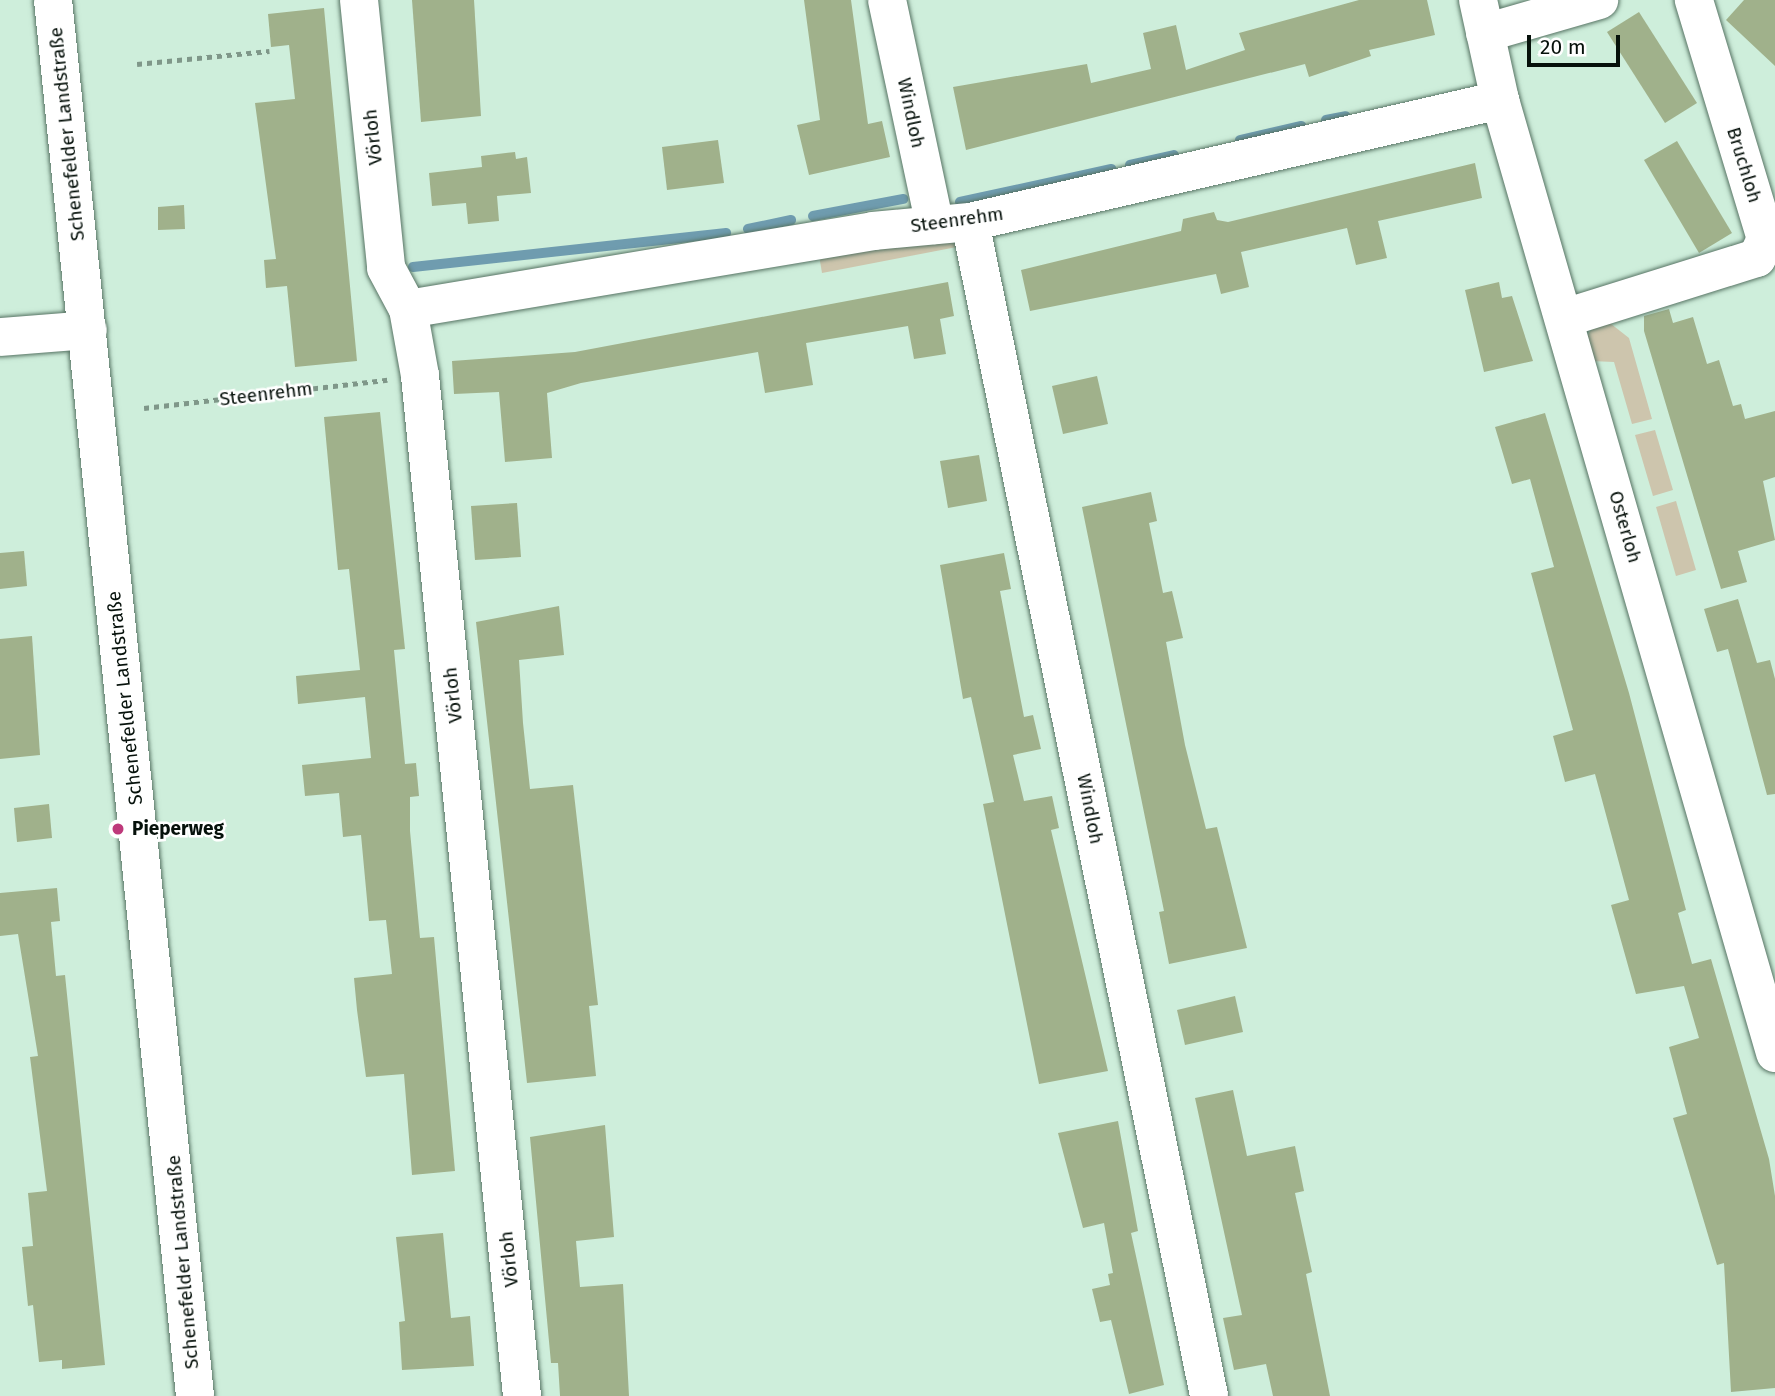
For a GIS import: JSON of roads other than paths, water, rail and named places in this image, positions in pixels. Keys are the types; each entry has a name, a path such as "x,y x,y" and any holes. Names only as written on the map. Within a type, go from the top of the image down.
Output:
{"street":[{"name":"Schenefelder Landstraße","path":"53,0 195,1396"},
{"name":"Vörloh","path":"359,0 386,268 408,309 448,637 522,1396"},
{"name":"Windloh","path":"887,0 953,224 1209,1396"},
{"path":"1481,17 1599,0"},
{"name":"Bruchloh","path":"1565,317 1757,258 1766,239 1693,0"},
{"name":"Osterloh","path":"1481,17 1500,100 1565,317 1775,1053"},
{"name":"Steenrehm","path":"408,309 953,224 1500,100"},
{"path":"0,337 88,330"}],"waterway":[{"path":"1326,120 1346,116"},
{"path":"1240,140 1301,126"},
{"path":"1130,165 1174,155"},
{"path":"960,202 1111,169"},
{"path":"813,216 903,199"},
{"path":"748,229 791,220"},
{"path":"413,267 726,233"}],"place":[{"name":"Pieperweg","path":"118,829"}]}
